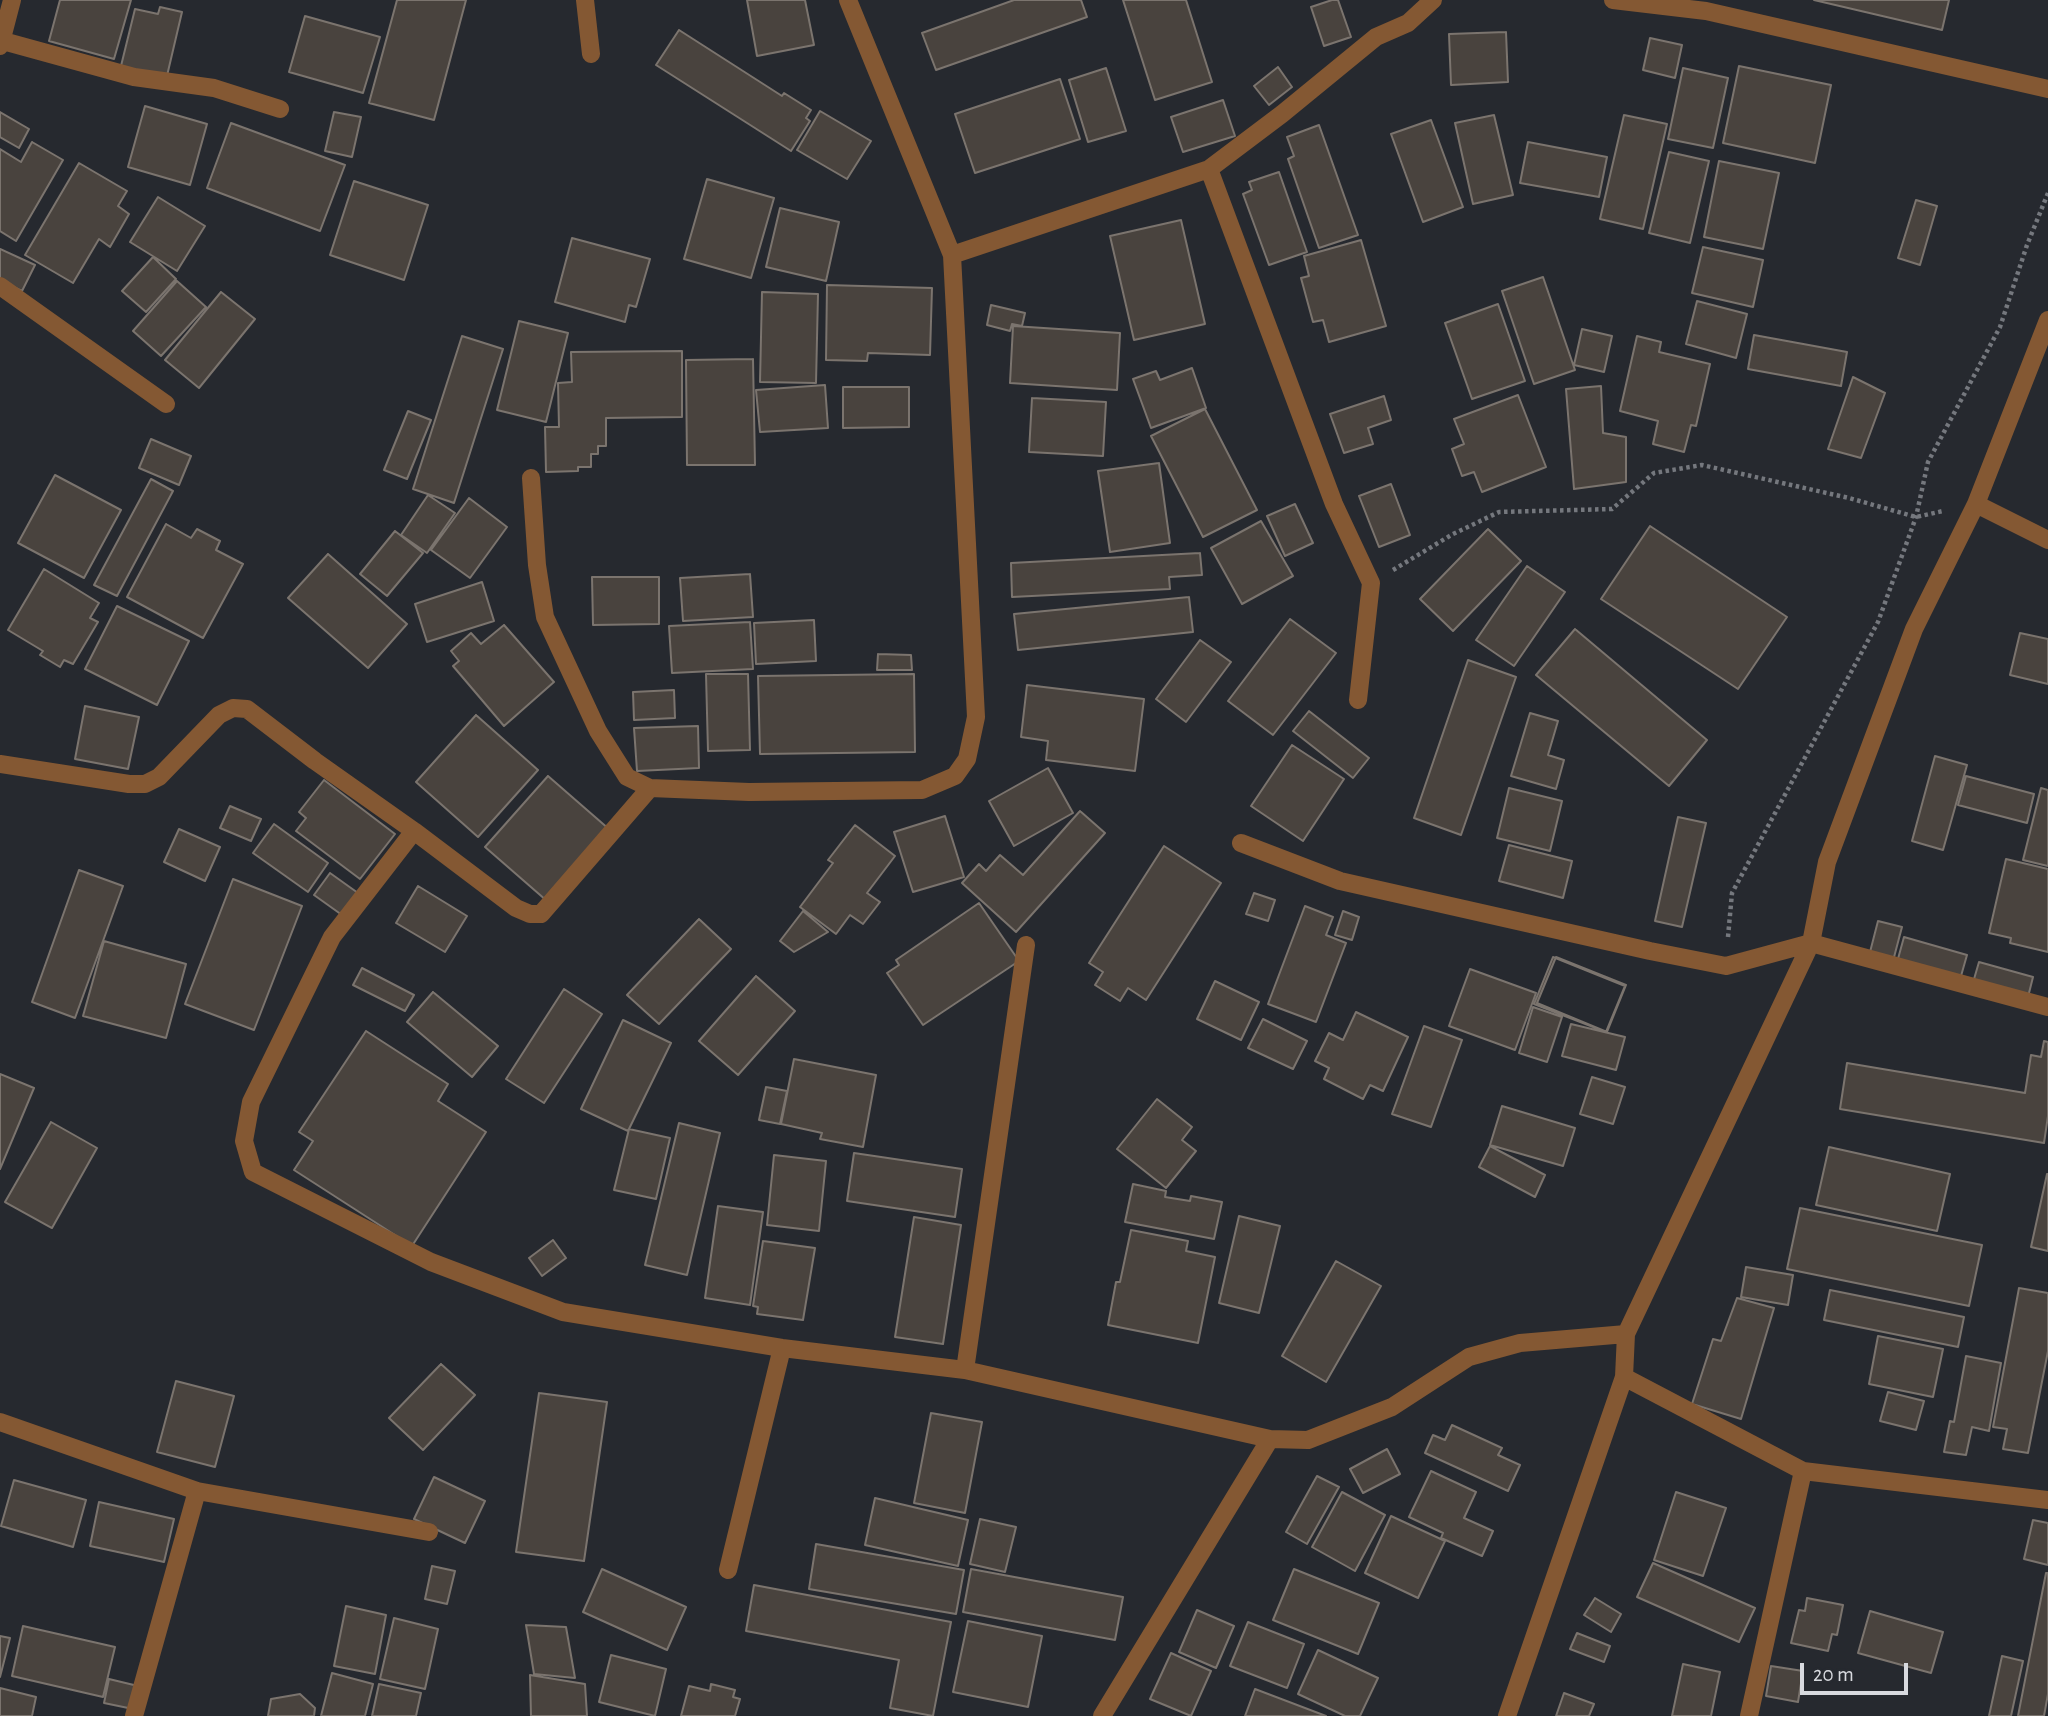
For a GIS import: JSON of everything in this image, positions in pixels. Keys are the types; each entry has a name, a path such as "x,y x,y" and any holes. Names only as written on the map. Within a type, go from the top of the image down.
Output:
{"street":[{"path":"12,0 1,43 134,77 214,88 280,109"},
{"path":"585,0 591,54"},
{"path":"531,478 537,565 545,617 597,731 627,777 650,788 749,792 922,790 955,776 967,759 976,718 952,255 848,0"},
{"path":"952,255 1209,169 1282,114 1376,37 1408,23 1433,0"},
{"path":"1613,0 1707,6 2048,89"},
{"path":"1209,169 1334,504 1371,583 1358,700"},
{"path":"0,286 166,404"},
{"path":"1507,1716 1624,1377 1626,1334 1811,943 1827,862 1914,629 1976,504 2048,320"},
{"path":"1976,504 2048,540"},
{"path":"0,764 129,784 145,784 159,777 219,715 233,708 247,709 516,908 530,914 541,914 650,788"},
{"path":"414,831 332,937 251,1102 244,1141 253,1172 431,1262 563,1312 782,1348 965,1370 1270,1439 1308,1440 1392,1407 1469,1357 1520,1343 1626,1334"},
{"path":"1241,843 1340,881 1650,951 1726,966 1811,943 2048,1007"},
{"path":"965,1370 1026,945"},
{"path":"728,1570 782,1348"},
{"path":"1624,1377 1803,1471 2048,1500"},
{"path":"0,1422 197,1492 429,1532"},
{"path":"1102,1716 1270,1439"},
{"path":"1749,1716 1803,1471"},
{"path":"134,1716 197,1492"}],"path":[{"path":"1726,966 1732,893 1878,622 1916,517 1928,462 2000,327 2027,245 2048,193"},
{"path":"1371,583 1453,534 1499,512 1612,509 1654,472 1702,465 1849,498 1916,517 1976,504"}],"building":[{"path":"60,0 131,0 114,59 49,41"},
{"path":"397,0 466,0 434,120 369,103"},
{"path":"747,0 805,0 814,45 757,56"},
{"path":"1014,0 1081,0 1087,17 936,70 922,33"},
{"path":"1123,0 1186,0 1212,82 1155,100"},
{"path":"1338,0 1351,37 1324,46 1311,7"},
{"path":"1814,0 1949,0 1942,30"},
{"path":"160,7 182,12 166,80 120,70 135,9 158,14"},
{"path":"305,16 380,37 363,93 289,72"},
{"path":"679,30 782,96 784,93 811,110 806,118 810,121 791,151 656,65"},
{"path":"1506,32 1508,82 1451,85 1449,34"},
{"path":"1650,38 1682,45 1675,78 1643,70"},
{"path":"1739,66 1831,85 1815,163 1723,143"},
{"path":"1278,67 1292,87 1269,105 1254,86"},
{"path":"1106,68 1126,131 1088,142 1069,80"},
{"path":"1683,68 1728,78 1713,148 1668,139"},
{"path":"1060,79 1080,139 975,173 955,114"},
{"path":"1223,100 1235,136 1183,152 1171,117"},
{"path":"145,106 207,124 190,185 128,167"},
{"path":"820,111 871,141 847,179 797,150"},
{"path":"0,112 29,129 19,148 0,137"},
{"path":"334,112 361,117 352,157 325,151"},
{"path":"1494,115 1513,195 1473,204 1455,123"},
{"path":"1624,115 1667,124 1643,229 1600,219"},
{"path":"1431,120 1463,207 1423,222 1391,134"},
{"path":"231,123 345,165 320,231 207,188"},
{"path":"1319,125 1358,235 1319,248 1288,159 1294,156 1287,137"},
{"path":"32,142 63,160 16,241 0,231 0,149 21,162"},
{"path":"1528,142 1607,157 1599,197 1520,183"},
{"path":"1669,152 1709,161 1690,243 1649,233"},
{"path":"1719,161 1779,173 1763,249 1704,237"},
{"path":"79,163 127,191 118,206 129,214 110,247 99,239 73,283 25,255"},
{"path":"1279,172 1307,252 1269,265 1243,194 1252,190 1249,182"},
{"path":"707,179 774,198 751,278 684,259"},
{"path":"354,181 428,205 404,280 330,255"},
{"path":"158,197 205,226 177,271 130,242"},
{"path":"1916,200 1937,206 1920,265 1898,258"},
{"path":"780,208 839,222 826,281 766,267"},
{"path":"1181,220 1205,324 1134,340 1110,236"},
{"path":"572,238 650,259 636,307 629,305 625,322 555,302"},
{"path":"1361,240 1386,326 1329,342 1323,320 1313,322 1301,278 1309,276 1304,256"},
{"path":"1703,247 1763,260 1753,307 1692,293"},
{"path":"0,249 35,265 22,291 0,281"},
{"path":"153,257 176,279 146,312 122,291"},
{"path":"1543,277 1575,370 1534,384 1502,291"},
{"path":"177,281 206,307 161,356 133,331"},
{"path":"827,285 932,288 930,355 868,353 867,361 826,360"},
{"path":"221,292 255,319 199,388 165,360"},
{"path":"762,292 818,294 816,383 760,382"},
{"path":"1697,301 1747,314 1736,358 1686,344"},
{"path":"1498,304 1525,381 1472,399 1445,323"},
{"path":"991,305 1025,313 1022,326 1012,324 1010,331 987,325"},
{"path":"519,321 568,333 546,422 497,410"},
{"path":"1013,326 1120,333 1117,390 1010,383"},
{"path":"1582,329 1612,336 1604,372 1574,365"},
{"path":"1754,335 1847,352 1841,386 1748,369"},
{"path":"462,336 503,349 454,503 413,489"},
{"path":"1637,336 1661,342 1659,352 1710,364 1696,426 1691,425 1684,452 1653,444 1658,421 1620,411"},
{"path":"682,351 682,417 606,418 606,446 598,446 598,454 591,454 591,467 578,467 578,471 546,472 545,427 559,427 558,383 572,382 571,352"},
{"path":"753,359 755,465 687,465 686,360"},
{"path":"1192,368 1206,408 1151,428 1133,379 1156,371 1160,380"},
{"path":"1853,377 1885,393 1861,458 1828,449"},
{"path":"825,385 828,428 760,432 756,390"},
{"path":"1601,386 1603,433 1626,437 1626,482 1574,489 1566,389"},
{"path":"843,387 909,387 909,427 843,428"},
{"path":"1518,395 1546,467 1482,492 1474,472 1462,476 1452,449 1464,444 1454,419"},
{"path":"1384,396 1391,420 1368,428 1373,444 1344,453 1330,414"},
{"path":"1032,398 1106,402 1103,456 1029,452"},
{"path":"1205,409 1257,510 1203,537 1151,436"},
{"path":"408,411 431,420 407,479 384,470"},
{"path":"151,439 191,456 179,485 139,468"},
{"path":"1159,463 1170,543 1110,552 1098,471"},
{"path":"55,475 121,510 84,578 18,543"},
{"path":"151,479 173,491 117,596 94,585"},
{"path":"1391,484 1410,535 1379,547 1359,496"},
{"path":"428,495 455,513 427,553 401,535"},
{"path":"469,498 507,527 470,578 431,550"},
{"path":"1295,504 1313,543 1285,556 1267,516"},
{"path":"1261,521 1293,576 1242,604 1211,548"},
{"path":"166,524 191,538 197,529 220,541 216,550 243,564 203,638 127,597"},
{"path":"1650,526 1787,617 1738,689 1601,599"},
{"path":"1488,529 1521,561 1453,631 1420,599"},
{"path":"395,531 423,553 387,596 360,574"},
{"path":"1200,553 1202,575 1169,577 1170,589 1012,597 1011,563"},
{"path":"328,554 407,624 368,668 288,598"},
{"path":"1527,566 1565,592 1514,666 1476,640"},
{"path":"44,569 99,603 90,618 98,622 73,664 64,660 60,667 40,655 43,651 8,630"},
{"path":"750,574 753,617 683,621 680,578"},
{"path":"592,577 659,577 659,624 593,625"},
{"path":"482,582 494,621 427,642 415,604"},
{"path":"1189,597 1193,632 1018,650 1014,614"},
{"path":"117,606 189,641 157,705 85,669"},
{"path":"1290,619 1336,653 1273,735 1228,701"},
{"path":"814,620 816,661 756,664 754,623"},
{"path":"750,622 753,669 672,673 669,626"},
{"path":"504,625 554,682 504,726 453,666 459,661 451,651 471,633 481,644"},
{"path":"1575,629 1707,740 1669,786 1536,675"},
{"path":"2020,633 2048,639 2048,684 2010,675"},
{"path":"1200,640 1231,662 1186,722 1156,699"},
{"path":"878,654 911,655 912,670 877,670"},
{"path":"1468,660 1516,677 1461,835 1414,818"},
{"path":"706,674 748,674 750,750 708,751"},
{"path":"914,674 915,752 760,754 758,676"},
{"path":"1027,685 1144,699 1135,771 1046,760 1048,741 1021,737"},
{"path":"674,690 675,718 634,720 633,692"},
{"path":"85,706 139,717 128,769 75,759"},
{"path":"1309,711 1369,758 1353,778 1293,731"},
{"path":"1530,713 1558,721 1548,755 1564,760 1556,789 1511,776"},
{"path":"476,715 538,770 478,837 416,782"},
{"path":"698,726 699,768 637,771 634,728"},
{"path":"1292,745 1344,779 1303,841 1251,806"},
{"path":"1935,756 1967,765 1943,850 1912,841"},
{"path":"1048,768 1073,813 1014,846 989,801"},
{"path":"548,776 610,830 547,901 485,847"},
{"path":"1966,776 2034,794 2027,823 1958,805"},
{"path":"324,780 395,834 360,879 296,831 306,818 299,812"},
{"path":"1509,788 1562,801 1550,851 1497,838"},
{"path":"2041,788 2048,790 2048,866 2023,860"},
{"path":"230,806 261,819 251,841 220,828"},
{"path":"1080,811 1105,833 1016,932 962,883 979,864 986,871 1000,855 1023,875"},
{"path":"945,816 964,877 913,892 894,832"},
{"path":"1678,817 1706,823 1682,927 1655,921"},
{"path":"274,824 328,863 308,892 253,853"},
{"path":"855,825 895,856 867,893 880,902 863,924 850,915 836,934 800,907 833,863 828,860"},
{"path":"179,829 220,847 205,881 164,862"},
{"path":"1509,845 1572,861 1563,898 1499,881"},
{"path":"1164,846 1221,883 1146,1000 1128,988 1120,1001 1095,985 1103,972 1089,963"},
{"path":"2006,859 2048,869 2048,952 2010,943 2011,938 1989,933"},
{"path":"79,870 123,886 75,1018 32,1002"},
{"path":"330,873 358,893 342,915 314,895"},
{"path":"233,879 302,906 254,1030 185,1004"},
{"path":"418,886 467,916 445,952 396,923"},
{"path":"1254,893 1275,900 1268,921 1246,914"},
{"path":"979,903 1019,961 923,1025 887,973 899,965 896,960"},
{"path":"1305,906 1333,917 1326,935 1346,943 1316,1022 1268,1004"},
{"path":"803,911 828,932 794,952 780,941"},
{"path":"1343,911 1359,917 1352,940 1335,935"},
{"path":"699,919 731,949 659,1024 627,995"},
{"path":"1878,921 1902,927 1893,961 1869,956"},
{"path":"1904,937 1967,955 1959,983 1896,966"},
{"path":"104,941 186,964 166,1038 83,1016"},
{"path":"1553,957 1625,986 1606,1032 1534,1004"},
{"path":"1556,957 1626,985 1607,1032 1537,1003"},
{"path":"1979,962 2033,977 2027,1001 1972,986"},
{"path":"362,968 414,995 405,1011 353,985"},
{"path":"1470,969 1536,993 1515,1050 1449,1026"},
{"path":"756,976 795,1011 738,1075 699,1041"},
{"path":"1215,981 1259,1002 1241,1040 1197,1019"},
{"path":"564,989 602,1014 544,1103 506,1079"},
{"path":"433,992 498,1046 472,1077 407,1022"},
{"path":"1533,1007 1562,1017 1547,1062 1519,1053"},
{"path":"1356,1012 1408,1037 1383,1091 1370,1085 1363,1099 1324,1079 1329,1068 1315,1061 1329,1033 1343,1040"},
{"path":"1263,1019 1307,1041 1293,1069 1248,1048"},
{"path":"623,1020 671,1043 628,1131 581,1109"},
{"path":"1571,1024 1625,1037 1616,1070 1562,1056"},
{"path":"1424,1026 1462,1040 1431,1127 1392,1114"},
{"path":"366,1031 448,1084 438,1101 486,1132 412,1246 294,1170 313,1141 299,1132"},
{"path":"2044,1041 2048,1042 2048,1116 2044,1143 1840,1109 1847,1063 2025,1093 2031,1055 2041,1057"},
{"path":"794,1059 876,1075 863,1147 820,1139 822,1133 781,1124"},
{"path":"0,1074 34,1088 0,1169"},
{"path":"1592,1077 1625,1087 1613,1124 1580,1114"},
{"path":"766,1087 787,1091 780,1124 759,1120"},
{"path":"1157,1099 1192,1127 1182,1140 1196,1151 1166,1188 1117,1149"},
{"path":"1502,1106 1575,1128 1563,1166 1490,1145"},
{"path":"51,1122 97,1148 52,1228 5,1202"},
{"path":"679,1123 720,1133 687,1275 645,1265"},
{"path":"629,1129 670,1138 656,1199 614,1190"},
{"path":"1490,1146 1545,1175 1535,1197 1479,1167"},
{"path":"1829,1147 1950,1174 1937,1231 1816,1205"},
{"path":"854,1153 962,1169 955,1217 847,1201"},
{"path":"774,1155 826,1161 819,1231 767,1225"},
{"path":"2048,1174 2048,1251 2031,1247"},
{"path":"1133,1184 1166,1191 1165,1197 1190,1201 1191,1196 1222,1202 1214,1239 1125,1222"},
{"path":"718,1206 763,1212 750,1305 705,1298"},
{"path":"1800,1208 1982,1245 1969,1306 1787,1269"},
{"path":"1239,1216 1280,1226 1259,1313 1219,1303"},
{"path":"914,1217 961,1225 943,1344 895,1337"},
{"path":"1131,1230 1188,1241 1186,1251 1215,1257 1198,1343 1108,1325 1116,1282 1120,1282"},
{"path":"553,1240 566,1258 542,1276 529,1258"},
{"path":"763,1241 815,1248 803,1320 757,1314 758,1307 753,1306"},
{"path":"1336,1261 1381,1286 1326,1382 1282,1356"},
{"path":"1746,1267 1793,1275 1788,1305 1741,1297"},
{"path":"2019,1288 2048,1293 2048,1351 2028,1453 2003,1449 2007,1429 1993,1427"},
{"path":"1830,1290 1964,1317 1958,1347 1824,1320"},
{"path":"1737,1298 1774,1308 1741,1419 1692,1404 1713,1339 1721,1341"},
{"path":"1878,1336 1943,1349 1933,1397 1869,1384"},
{"path":"1966,1356 2001,1363 1989,1431 1972,1427 1966,1455 1944,1452 1950,1421 1954,1422"},
{"path":"441,1364 475,1395 423,1450 389,1418"},
{"path":"176,1381 234,1396 215,1467 157,1452"},
{"path":"1888,1392 1924,1401 1916,1430 1880,1421"},
{"path":"539,1393 607,1402 584,1561 516,1552"},
{"path":"931,1413 982,1422 965,1513 914,1503"},
{"path":"1452,1425 1502,1448 1498,1455 1520,1465 1508,1491 1425,1453 1433,1435 1445,1440"},
{"path":"1387,1449 1400,1474 1363,1493 1350,1469"},
{"path":"1431,1471 1476,1492 1464,1518 1493,1531 1482,1556 1441,1538 1443,1533 1409,1517"},
{"path":"1317,1476 1339,1487 1307,1544 1286,1532"},
{"path":"434,1477 485,1501 465,1543 414,1519"},
{"path":"14,1480 86,1500 73,1547 1,1526"},
{"path":"1342,1492 1385,1515 1355,1571 1312,1547"},
{"path":"1676,1492 1726,1508 1703,1576 1654,1560"},
{"path":"875,1498 968,1520 958,1566 865,1545"},
{"path":"99,1502 174,1519 164,1562 90,1546"},
{"path":"1391,1516 1445,1541 1418,1598 1365,1573"},
{"path":"980,1519 1016,1527 1005,1572 970,1564"},
{"path":"2033,1520 2048,1523 2048,1565 2024,1559"},
{"path":"816,1544 964,1570 956,1614 809,1589"},
{"path":"1653,1563 1755,1608 1739,1642 1637,1597"},
{"path":"432,1566 455,1571 447,1604 425,1599"},
{"path":"602,1569 686,1607 667,1650 583,1612"},
{"path":"971,1569 1123,1597 1115,1640 963,1612"},
{"path":"1294,1569 1379,1603 1358,1654 1273,1620"},
{"path":"2046,1573 2048,1694 2044,1716 2018,1716"},
{"path":"754,1585 951,1622 933,1716 890,1708 899,1660 746,1631"},
{"path":"1595,1598 1621,1614 1611,1632 1584,1615"},
{"path":"1807,1598 1843,1605 1837,1635 1832,1634 1828,1651 1791,1643 1799,1610 1805,1611"},
{"path":"346,1606 386,1615 375,1674 334,1666"},
{"path":"1197,1610 1234,1626 1216,1668 1179,1652"},
{"path":"1870,1611 1943,1632 1931,1673 1858,1653"},
{"path":"394,1618 438,1629 425,1689 380,1679"},
{"path":"968,1621 1042,1636 1028,1707 953,1692"},
{"path":"1248,1622 1304,1644 1287,1688 1230,1666"},
{"path":"526,1625 566,1627 575,1678 534,1674"},
{"path":"23,1626 115,1647 103,1697 12,1676"},
{"path":"1577,1633 1610,1646 1604,1662 1570,1649"},
{"path":"0,1636 10,1638 0,1677"},
{"path":"1318,1650 1378,1678 1360,1716 1345,1716 1298,1694"},
{"path":"1171,1653 1211,1671 1191,1716 1150,1699"},
{"path":"611,1655 666,1669 655,1716 599,1702"},
{"path":"2002,1656 2023,1661 2011,1716 1989,1716"},
{"path":"1683,1664 1720,1672 1711,1716 1672,1716"},
{"path":"1771,1666 1803,1671 1798,1702 1766,1696"},
{"path":"332,1673 373,1684 365,1716 321,1716"},
{"path":"530,1675 585,1684 587,1716 531,1716"},
{"path":"109,1679 138,1686 133,1709 104,1703"},
{"path":"379,1684 421,1693 416,1716 372,1716"},
{"path":"711,1684 735,1690 733,1697 740,1699 735,1716 681,1716 689,1686 710,1691"},
{"path":"0,1688 36,1697 32,1716 0,1716"},
{"path":"1255,1689 1326,1716 1245,1716"},
{"path":"1564,1693 1594,1704 1589,1716 1556,1716"},
{"path":"300,1694 315,1708 314,1716 268,1716 271,1699"}]}
